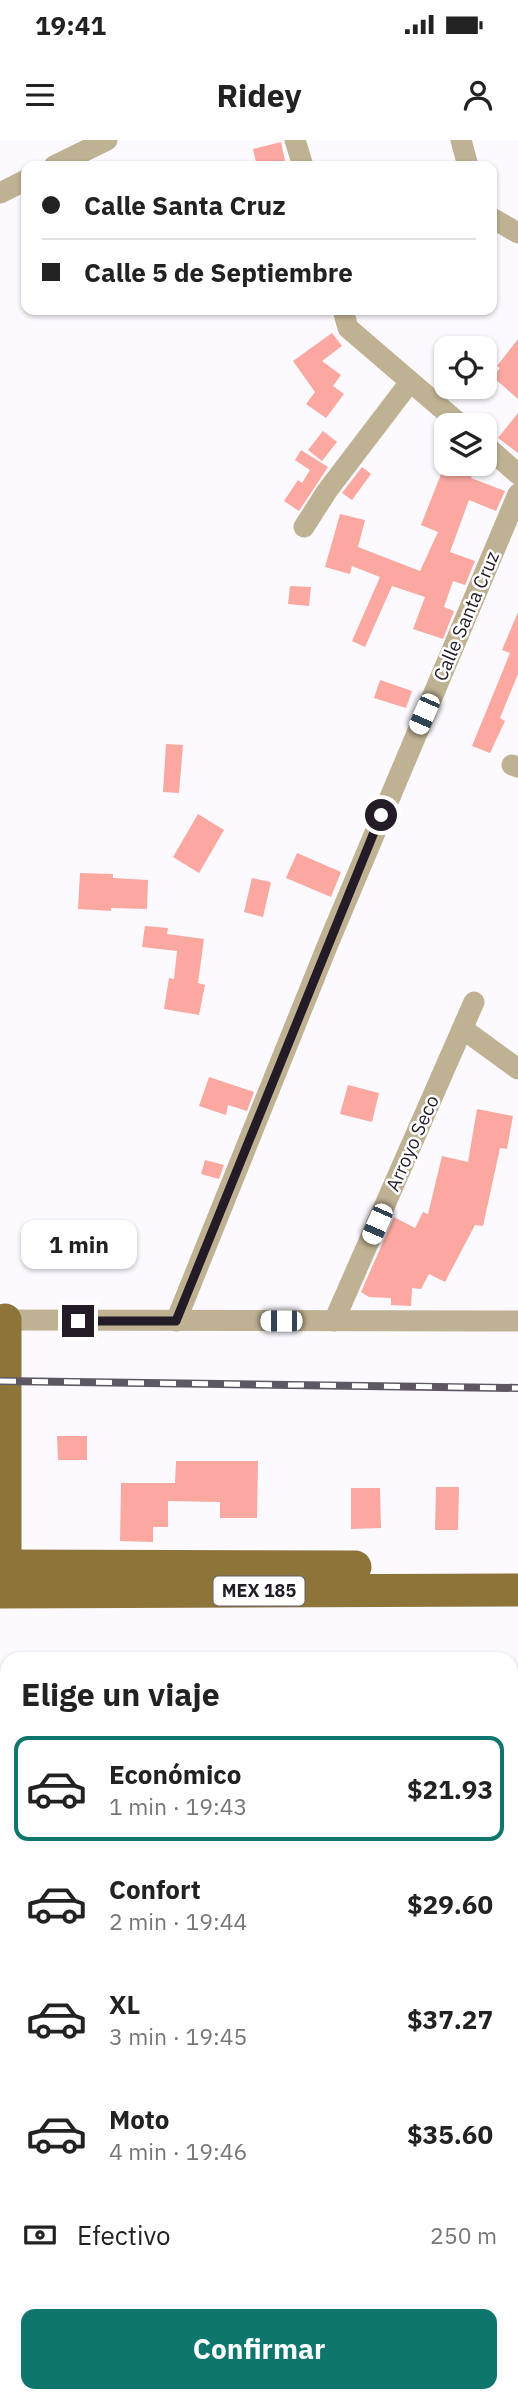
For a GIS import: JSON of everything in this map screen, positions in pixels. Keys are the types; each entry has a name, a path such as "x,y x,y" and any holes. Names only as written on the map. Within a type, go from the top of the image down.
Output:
{"main road":[{"path":"1,1576 3,1320"},
{"name":"MEX 185","path":"1,1576 518,1568"},
{"name":"MEX 185","path":"1,1576 518,1590"}],"street":[{"path":"64,161 107,140"},
{"path":"295,140 301,161"},
{"path":"461,140 467,161"},
{"path":"0,193 21,182"},
{"path":"497,221 518,233"},
{"path":"344,315 348,328 447,413"},
{"path":"304,527 327,491 410,382"},
{"path":"497,456 518,474"},
{"name":"Calle Santa Cruz","path":"176,1321 328,944 518,494"},
{"name":"Arroyo Seco","path":"334,1321 474,1002"},
{"path":"463,1029 518,1069"},
{"path":"3,1320 518,1321"}],"building":[{"path":"281,142 285,161 256,161 253,149"},
{"path":"332,333 342,346 322,361 341,375 333,386 344,394 326,418 306,404 315,392 293,361"},
{"path":"518,339 518,399 497,381 500,368 497,366"},
{"path":"518,413 518,453 498,438"},
{"path":"323,431 337,442 322,461 308,450"},
{"path":"301,450 328,467 299,511 284,501 298,480 302,483 310,470 295,460"},
{"path":"362,467 371,474 352,500 342,493"},
{"path":"440,476 472,476 471,478 505,491 496,511 469,500 450,552 475,561 465,585 453,581 444,607 454,611 443,639 413,629 425,597 392,586 365,647 352,641 380,577 352,566 350,574 325,567 340,514 365,520 358,547 420,571 438,532 421,525"},
{"path":"290,586 311,587 309,606 288,604"},
{"path":"518,612 518,674 500,718 505,721 490,753 472,746 510,653 502,650"},
{"path":"380,680 412,691 406,708 374,698"},
{"path":"166,744 183,745 179,793 163,792"},
{"path":"198,814 224,830 199,873 173,857"},
{"path":"297,853 341,872 331,897 286,878"},
{"path":"80,873 113,874 113,878 148,880 147,909 78,909"},
{"path":"252,878 271,882 263,917 244,912"},
{"path":"145,926 168,928 167,934 204,939 198,983 205,985 199,1015 164,1009 169,978 174,979 177,951 142,947"},
{"path":"209,1077 254,1092 247,1111 228,1105 226,1115 199,1106"},
{"path":"348,1085 379,1093 372,1122 340,1114"},
{"path":"477,1109 513,1116 507,1149 500,1148 483,1226 475,1225 445,1282 429,1274 421,1289 412,1288 411,1306 391,1305 391,1298 369,1297 361,1292 394,1217 415,1228 423,1212 428,1214 442,1156 468,1162"},
{"path":"205,1160 224,1165 219,1179 201,1174"},
{"path":"57,1436 87,1436 87,1460 58,1460"},
{"path":"176,1461 258,1461 257,1518 220,1518 220,1502 168,1501 168,1527 153,1527 153,1542 120,1541 121,1483 175,1483"},
{"path":"436,1487 459,1487 458,1530 435,1530"},
{"path":"351,1488 380,1488 381,1528 351,1529"}],"railway":[{"path":"0,1381 518,1388"}],"route":[{"path":"78,1321 176,1321 381,815"}]}
